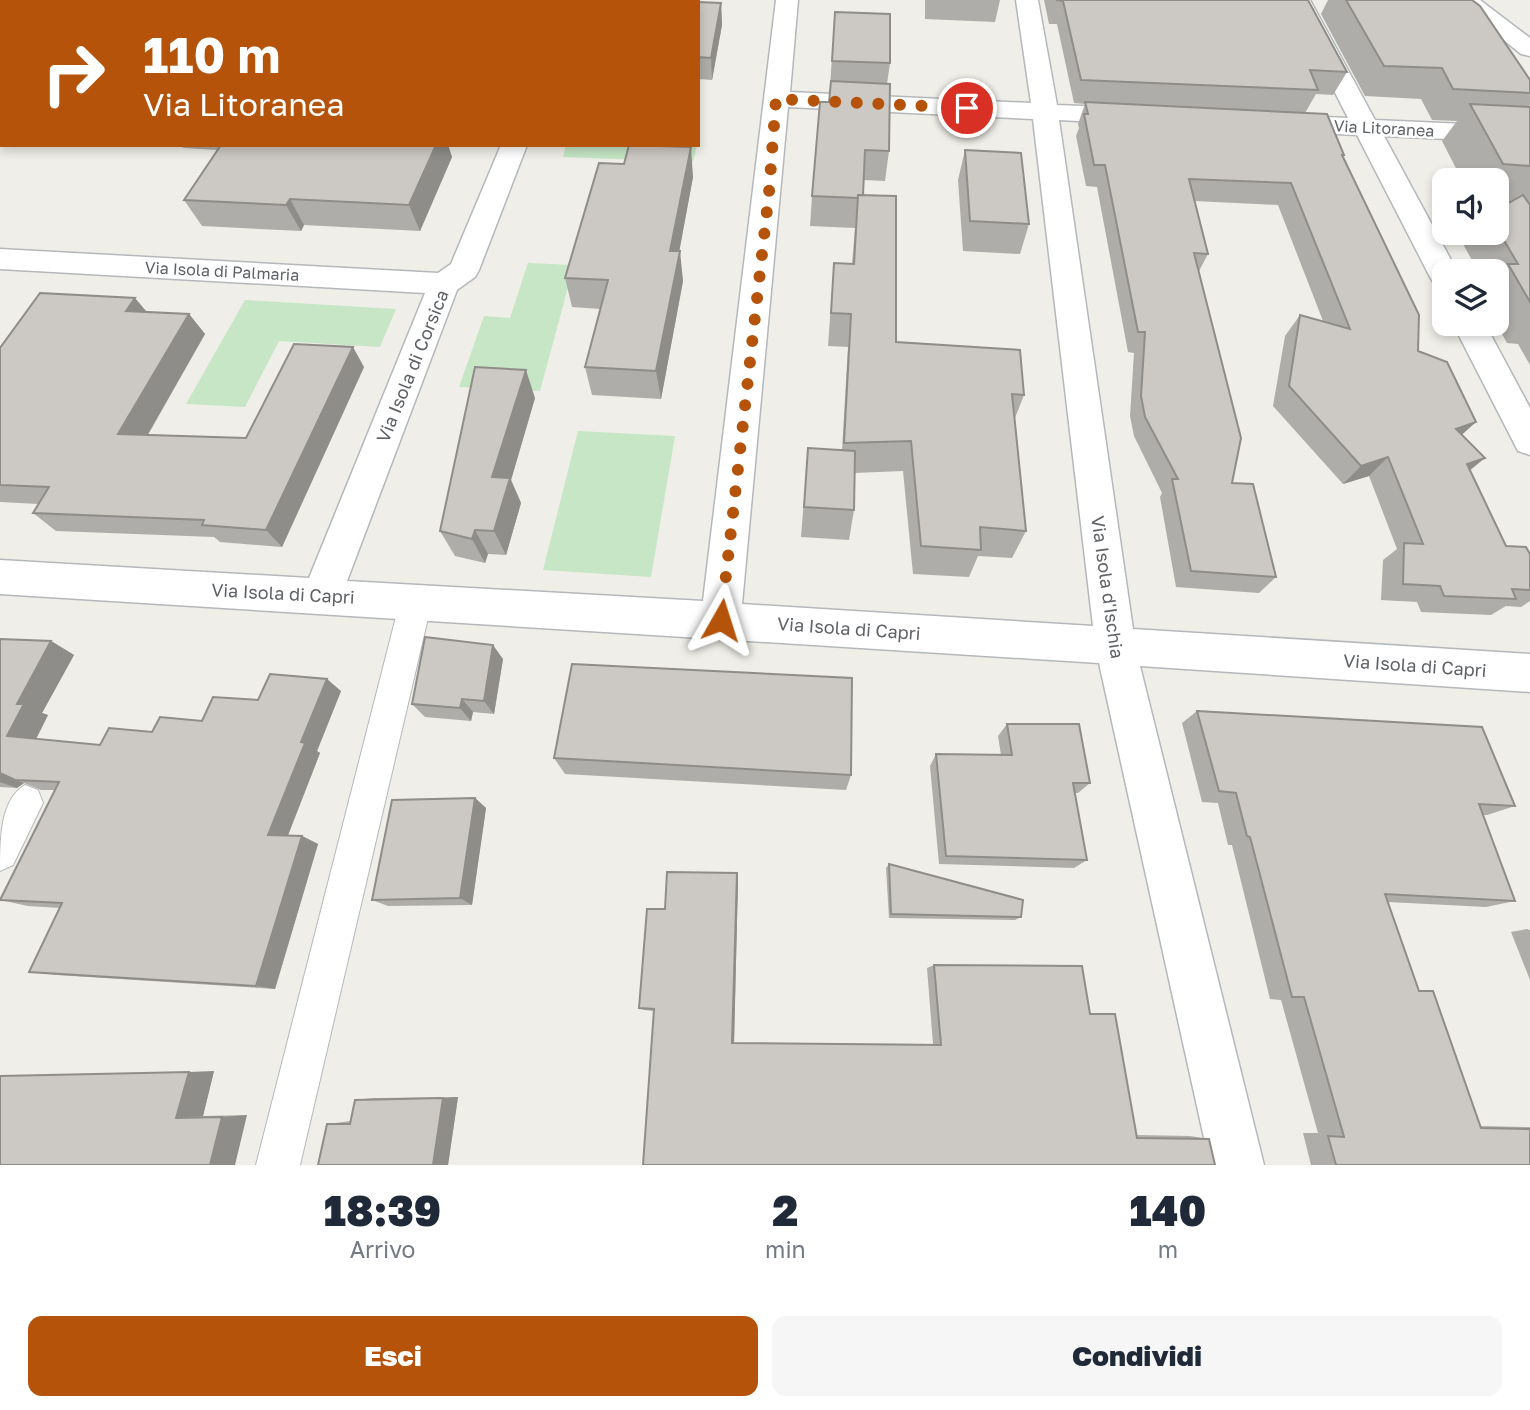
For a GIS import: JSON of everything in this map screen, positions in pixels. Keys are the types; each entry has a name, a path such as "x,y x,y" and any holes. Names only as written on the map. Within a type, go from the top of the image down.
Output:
{"street":[{"path":"721,620 769,192 787,0"},
{"name":"Via Isola d'Ischia","path":"1027,0 1045,112 1115,646 1237,1165"},
{"path":"1299,0 1436,259"},
{"path":"1465,0 1530,49"},
{"path":"776,99 1154,117"},
{"name":"Via Litoranea","path":"1251,122 1530,135"},
{"name":"Via Isola di Corsica","path":"322,595 444,284 464,270 513,147"},
{"name":"Via Isola di Palmaria","path":"0,259 444,284"},
{"path":"1475,336 1530,441"},
{"name":"Via Isola di Capri","path":"0,577 721,620 1530,673"}],"lane":[{"path":"278,1165 416,601"},
{"path":"0,852 25,803"}],"green space":[{"path":"566,147 697,147 693,162 563,157"},
{"path":"528,263 574,265 540,391 459,387 484,316 510,318"},
{"path":"245,300 396,309 380,347 279,341 245,407 186,404"},
{"path":"578,431 675,436 651,577 543,570"}],"building":[{"path":"1056,0 1308,0 1347,72 1310,70 1318,90 1081,80 1063,1"},
{"path":"1346,0 1472,0 1480,6 1530,80 1530,93 1453,89 1442,68 1384,66"},
{"path":"700,2 721,3 711,58 700,57"},
{"path":"835,12 890,14 890,63 832,61"},
{"path":"831,81 890,84 889,151 865,150 863,195 858,195 858,198 812,196 820,102 829,102"},
{"path":"1085,102 1327,114 1342,155 1419,315 1418,351 1447,362 1476,422 1456,429 1485,458 1467,464 1506,546 1526,547 1530,554 1530,590 1512,589 1516,599 1444,596 1440,586 1403,584 1404,543 1423,544 1388,457 1361,466 1289,386 1300,315 1350,329 1291,183 1189,179 1208,254 1194,253 1241,438 1232,483 1253,484 1276,577 1191,571 1172,479 1178,479 1145,417 1141,396 1145,332 1138,332 1105,165 1094,165 1084,114 1088,114"},
{"path":"1470,104 1530,107 1530,166 1503,164"},
{"path":"220,147 435,147 409,205 290,199 286,205 184,200"},
{"path":"628,147 691,147 670,251 680,251 656,371 585,367 608,280 565,278 599,163 624,164"},
{"path":"965,150 1021,153 1029,224 970,221"},
{"path":"858,195 896,196 896,342 1020,350 1024,395 1012,394 1026,531 980,527 981,550 921,546 911,441 844,443 851,314 831,313 834,263 854,264"},
{"path":"1523,195 1530,205 1530,302 1509,266 1518,264 1507,245 1509,245 1509,203"},
{"path":"40,293 135,298 126,311 189,314 118,434 246,438 294,344 353,347 266,530 202,525 204,520 33,513 49,487 0,485 0,348"},
{"path":"475,367 526,370 492,477 510,478 494,531 475,530 472,539 440,531"},
{"path":"808,448 855,451 854,510 804,507"},
{"path":"425,637 493,645 484,701 462,699 460,708 412,704"},
{"path":"0,639 51,641 17,704 24,704 7,736 100,745 109,728 152,732 160,717 202,721 213,697 258,700 270,674 327,679 268,835 302,836 256,986 29,972 62,903 0,900 59,782 15,780 0,773"},
{"path":"572,664 852,678 851,775 554,758"},
{"path":"1197,711 1482,727 1515,806 1479,804 1515,901 1385,894 1419,991 1433,991 1481,1128 1530,1129 1530,1165 1336,1165 1328,1136 1344,1137 1304,997 1292,997 1236,793 1219,791"},
{"path":"1007,724 1079,724 1090,783 1073,783 1087,860 946,856 936,754 1012,755"},
{"path":"475,798 460,898 372,900 392,800"},
{"path":"889,864 1023,900 1021,917 891,914"},
{"path":"667,872 737,873 732,1043 941,1045 934,965 1082,966 1090,1014 1115,1014 1137,1138 1209,1139 1215,1165 643,1165 654,1009 639,1008 647,909 665,909"},
{"path":"189,1072 176,1118 222,1117 210,1165 0,1165 0,1076"},
{"path":"443,1098 433,1165 318,1165 327,1124 350,1124 355,1100"}],"route":[{"path":"721,620 769,192 776,99 967,108"}]}
